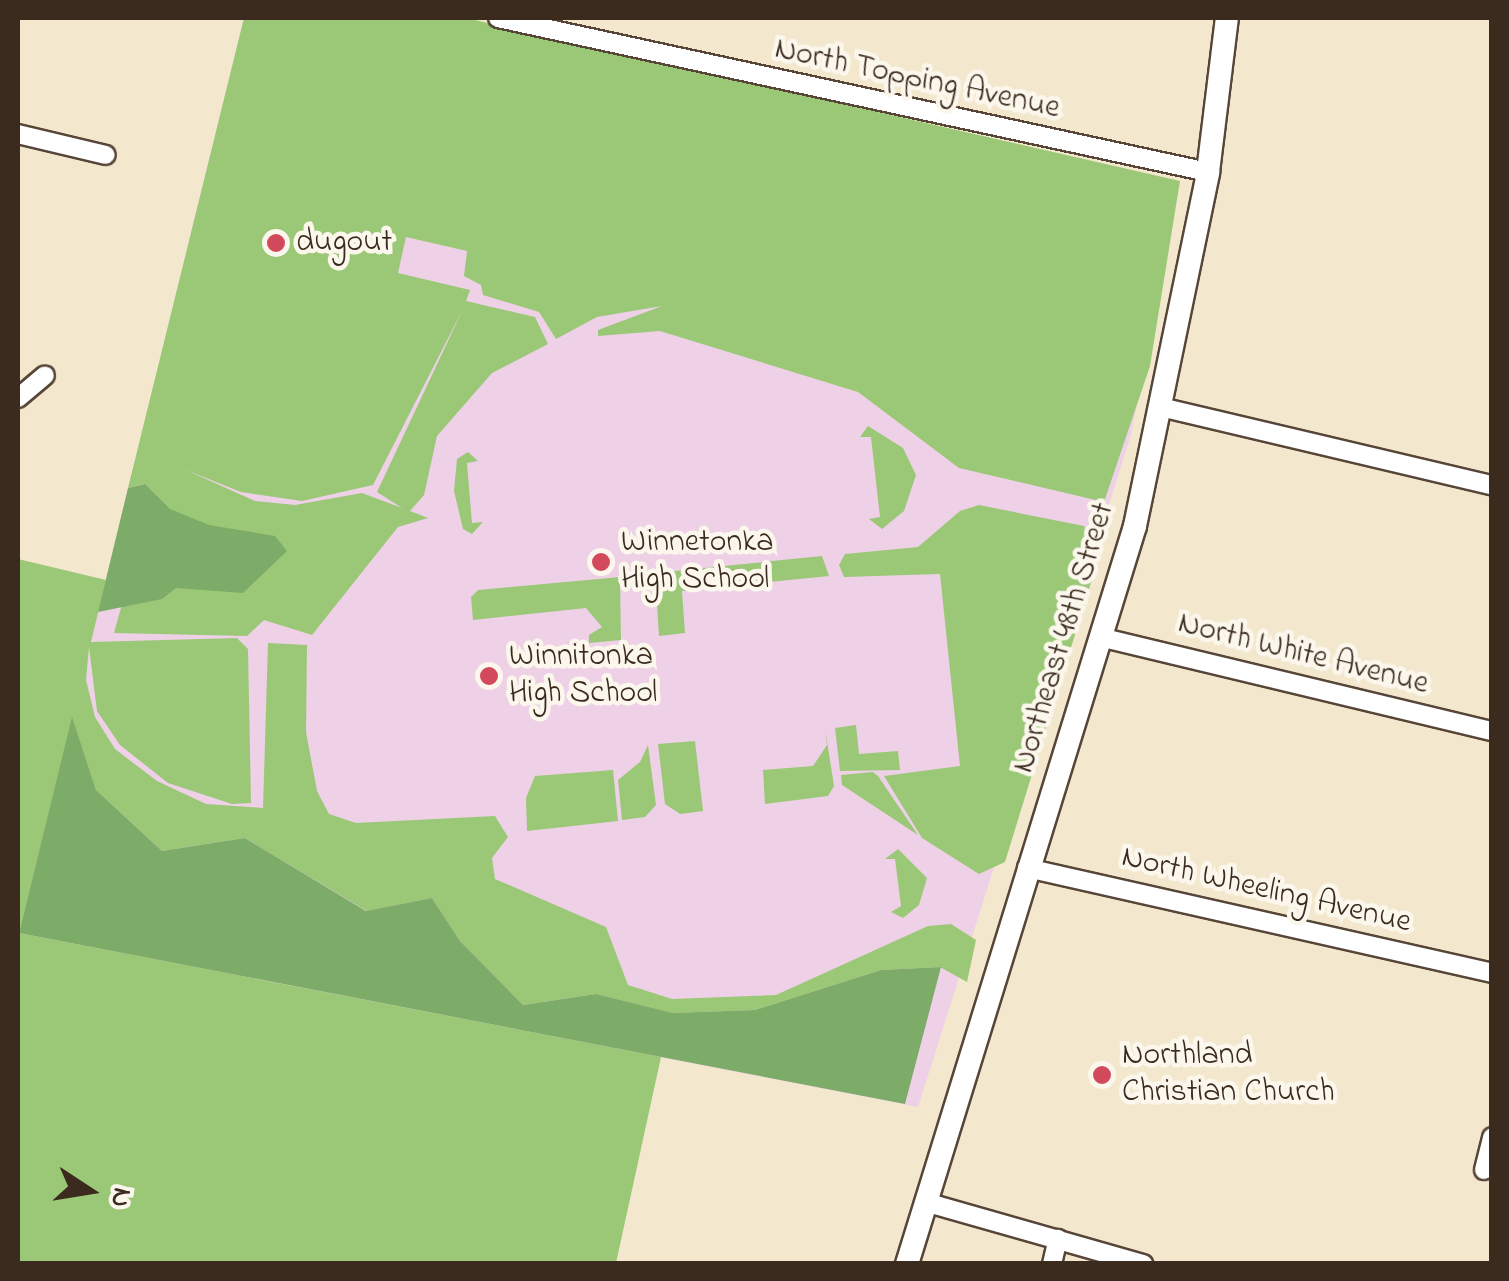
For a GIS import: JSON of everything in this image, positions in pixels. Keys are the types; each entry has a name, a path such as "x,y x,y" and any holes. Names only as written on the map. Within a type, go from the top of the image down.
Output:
{"street":[{"name":"North Topping Avenue","path":"498,18 1208,172"},
{"name":"Northeast 48th Street","path":"907,1264 1100,637 1164,408 1208,172 1227,18"},
{"path":"18,134 106,155"},
{"path":"18,398 45,375"},
{"path":"1164,408 1492,485"},
{"name":"North White Avenue","path":"1100,637 1492,731"},
{"name":"North Wheeling Avenue","path":"1028,868 1492,973"},
{"path":"1484,1170 1492,1137"},
{"path":"925,1202 1144,1264"},
{"path":"1052,1264 1058,1239"}],"shaded area":[{"name":"Winnetonka High School","path":"244,18 1178,185 1131,435 918,1107 19,933"}],"green space":[{"path":"244,18 466,18 1180,181 1150,366 1104,502 959,468 858,392 660,331 598,336 598,330 662,306 597,317 556,339 539,312 483,295 481,285 464,276 467,251 406,237 398,273 470,290 466,301 535,317 548,344 492,373 437,436 424,495 410,511 428,518 398,527 312,635 264,620 247,636 114,633 153,492 144,484 128,488","holes":["463,309 377,492 402,508 362,493 295,505 255,501 186,470 241,492 302,501 373,485"]},
{"path":"868,426 903,448 916,475 904,511 882,529 869,519 880,517 871,437 860,437"},
{"path":"468,452 478,461 467,463 472,523 483,522 472,534 463,529 454,491 457,459"},
{"path":"145,484 170,509 209,525 275,536 287,551 243,593 176,588 162,599 98,612 128,488"},
{"path":"979,505 1084,526 1101,550 1005,862 979,874 922,838 884,776 960,766 940,574 844,577 839,565 845,554 918,547 960,511"},
{"path":"822,556 829,576 682,591 685,633 659,636 655,573"},
{"path":"18,559 106,580 91,642 237,638 248,649 251,803 232,804 168,783 120,745 97,711 89,647 86,680 95,717 115,749 157,781 206,804 263,808 268,643 307,645 306,732 317,791 329,814 356,823 495,816 508,837 492,858 495,879 606,927 628,985 672,999 776,995 928,926 951,924 976,940 967,982 940,967 881,970 755,1010 672,1013 596,994 523,1005 460,941 432,898 367,911 245,838 162,851 96,790 72,719 19,933 661,1057 616,1263 18,1264"},
{"path":"620,577 621,640 589,643 589,635 602,627 586,608 473,620 471,597 478,590"},
{"path":"72,717 96,790 162,851 245,838 366,911 432,898 460,941 523,1005 596,994 673,1013 755,1010 881,970 941,967 905,1104 19,933"},
{"path":"856,725 859,754 898,751 900,770 840,771 835,728"},
{"path":"825,728 834,786 828,796 765,804 763,770 813,766 827,745"},
{"path":"695,741 703,811 680,814 665,804 658,744"},
{"path":"648,745 656,805 645,817 622,820 618,780 640,762"},
{"path":"613,770 618,821 527,831 526,798 535,776"},
{"path":"873,772 918,835 842,785 841,775"},
{"path":"898,849 927,878 919,905 903,918 891,912 901,906 895,859 885,859"}],"place":[{"name":"dugout","path":"276,243"},
{"name":"Winnetonka High School","path":"601,562"},
{"name":"Winnitonka High School","path":"489,676"},
{"name":"Northland Christian Church","path":"1102,1075"}]}
